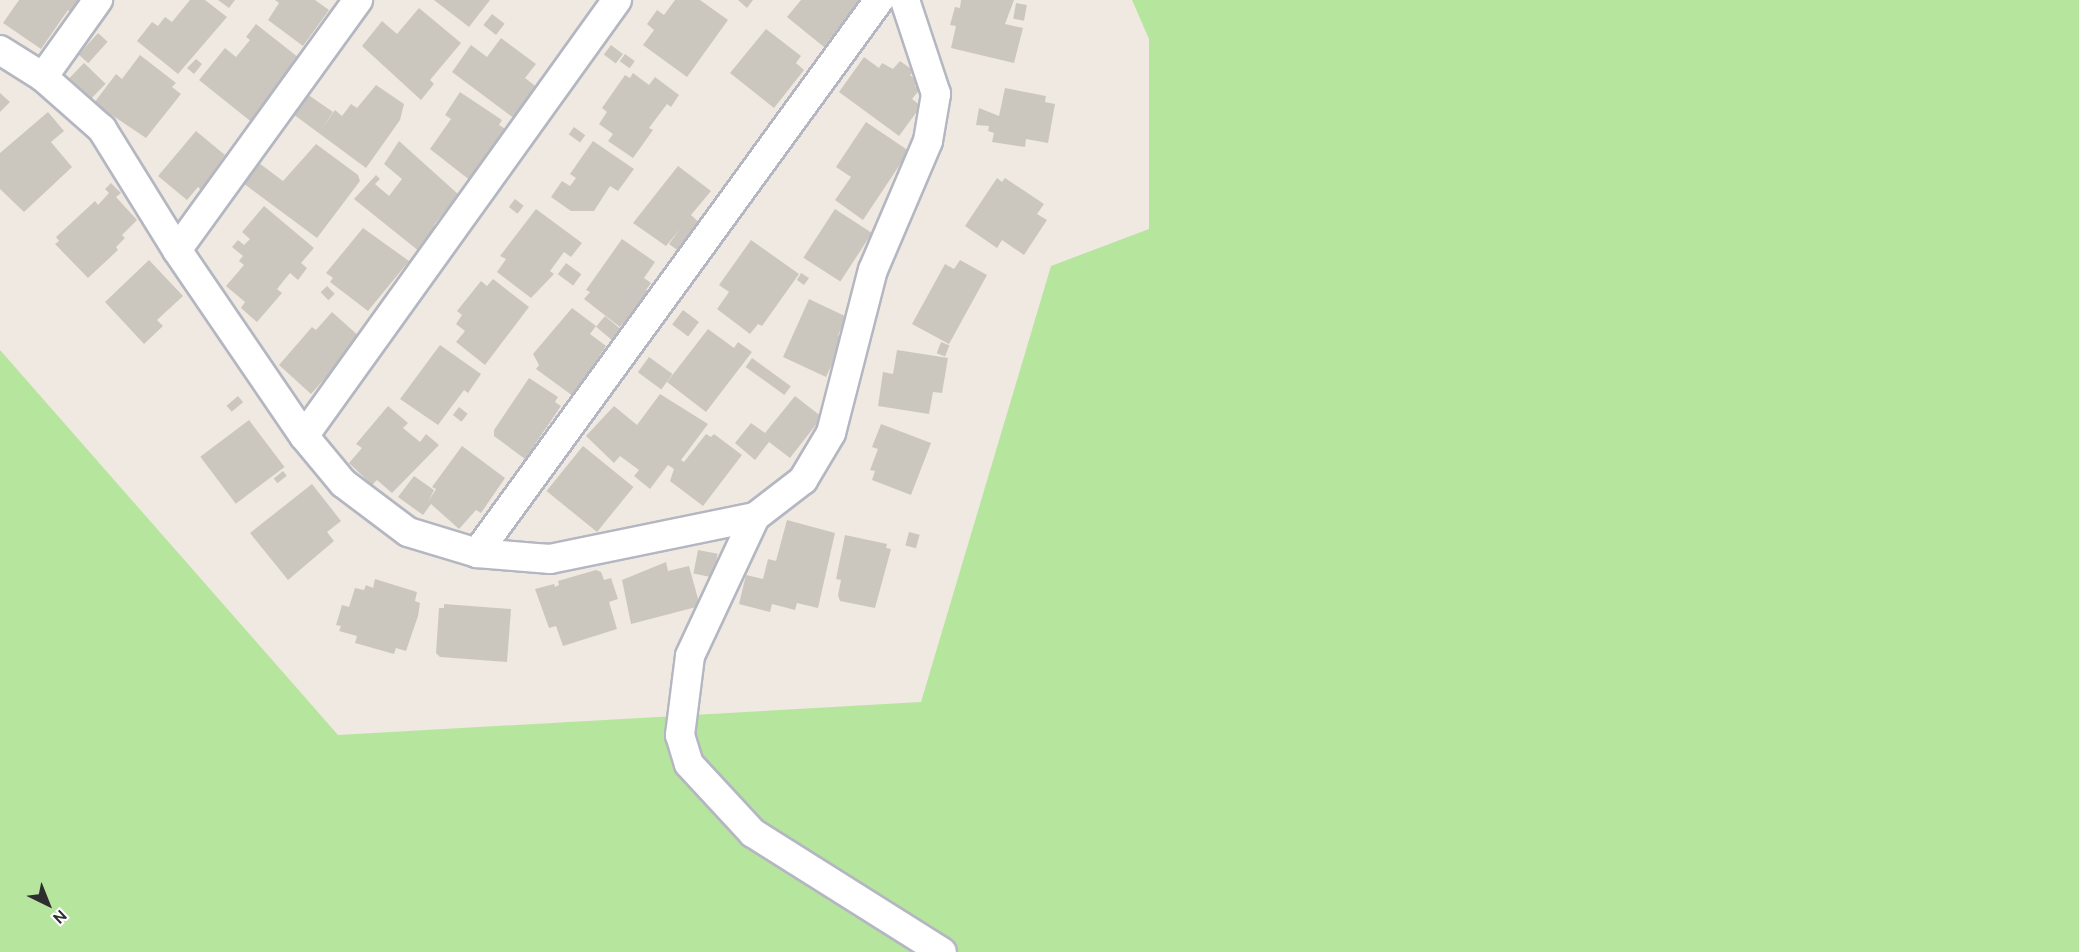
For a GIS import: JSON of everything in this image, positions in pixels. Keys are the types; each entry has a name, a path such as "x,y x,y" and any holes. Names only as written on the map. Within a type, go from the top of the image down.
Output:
{"street":[{"path":"43,77 98,0"},
{"path":"177,249 358,0"},
{"path":"304,436 617,0"},
{"path":"477,553 879,0"},
{"path":"0,50 43,77 102,129 177,249 304,436 343,483 408,532 477,553 550,559 755,517 803,480 831,433 873,270 928,141 936,94 905,0"},
{"path":"755,517 690,656 680,735 689,764 753,833 942,952"}],"green space":[{"path":"1132,0 2079,0 2079,952 0,952 0,350 338,735 921,702 1051,266 1149,229 1149,39"}],"building":[{"path":"19,0 86,0 76,15 68,10 41,49 3,23"},
{"path":"190,0 205,0 227,17 178,74 137,41 152,22 158,26 165,17 172,22"},
{"path":"218,0 235,0 229,8"},
{"path":"275,0 315,0 329,10 303,46 268,20 279,3"},
{"path":"434,0 490,0 469,27"},
{"path":"675,0 700,0 728,20 687,77 643,45 654,30 647,24 657,10 664,15"},
{"path":"738,0 753,0 747,8"},
{"path":"801,0 865,0 857,9 854,7 824,47 787,17"},
{"path":"961,0 1014,0 1005,24 1023,28 1014,63 951,48 956,26 950,25 955,7 960,8"},
{"path":"1016,3 1027,5 1024,21 1013,19"},
{"path":"419,8 461,43 430,80 434,84 421,100 362,46 382,21 397,34"},
{"path":"492,14 505,24 496,35 483,25"},
{"path":"256,24 299,58 254,124 199,80 225,48 236,57 250,40 246,37"},
{"path":"766,29 801,56 796,63 804,70 774,108 730,73"},
{"path":"98,33 108,42 88,63 79,55"},
{"path":"501,38 536,64 525,78 538,88 515,119 452,72 471,45 487,57"},
{"path":"611,45 623,54 616,64 604,55"},
{"path":"625,54 635,61 630,68 620,61"},
{"path":"140,55 176,83 172,87 181,94 146,138 94,103 116,74 122,79"},
{"path":"864,57 879,68 882,63 893,69 900,61 914,71 910,75 918,81 915,86 920,89 912,99 921,106 899,136 839,92"},
{"path":"196,59 202,64 194,74 187,68"},
{"path":"84,63 106,84 88,102 67,81"},
{"path":"633,73 649,85 655,77 679,95 671,107 667,104 649,128 653,130 633,158 608,141 613,134 599,124 607,112 602,108 625,75 630,78"},
{"path":"376,85 404,104 400,120 366,168 293,114 307,94 333,112 321,130 335,110 342,116 351,104 357,108"},
{"path":"1005,88 1046,96 1045,102 1055,104 1048,143 1026,139 1025,147 992,142 994,133 988,131 989,126 976,125 979,108 999,116"},
{"path":"460,92 502,120 499,125 512,133 476,185 430,149 451,119 445,115"},
{"path":"0,93 10,102 0,112"},
{"path":"48,112 64,131 51,142 72,167 24,212 0,189 0,153"},
{"path":"866,122 909,151 863,220 835,200 851,177 836,167"},
{"path":"574,127 585,135 580,143 569,134"},
{"path":"196,131 225,155 201,190 198,187 187,200 158,176"},
{"path":"399,141 458,194 455,197 460,202 450,214 446,210 434,225 439,229 420,252 354,199 376,175 380,179 375,184 389,196 402,179 384,164"},
{"path":"593,141 634,169 618,191 610,186 594,211 571,211 551,197 562,181 570,186 576,178 570,174"},
{"path":"316,144 358,175 360,181 317,238 243,183 259,163 283,181"},
{"path":"678,166 711,191 691,215 702,225 680,252 669,244 680,229 666,246 633,223"},
{"path":"997,178 1002,182 1005,178 1044,204 1037,214 1047,220 1024,255 1002,240 997,248 965,226"},
{"path":"111,183 121,193 116,197 137,220 122,235 125,238 116,247 118,250 88,278 55,244 59,241 56,237 95,201 98,205 109,193 105,189"},
{"path":"515,199 524,206 518,214 509,207"},
{"path":"264,206 314,248 301,263 307,268 298,280 290,273 277,289 282,293 257,322 241,308 245,302 226,286 244,265 239,261 243,256 232,247 238,240 244,245 250,239 242,232"},
{"path":"536,209 582,243 571,257 564,252 550,271 554,274 531,298 497,272 506,259 500,256"},
{"path":"835,209 872,233 840,282 803,258"},
{"path":"363,228 409,261 368,311 330,282 333,278 326,273"},
{"path":"622,239 655,262 644,278 651,283 646,290 652,294 626,326 623,323 620,327 584,299 590,292 586,290"},
{"path":"751,240 799,274 762,326 758,324 750,334 717,309 729,292 719,285"},
{"path":"149,260 183,296 157,320 163,326 144,344 105,302"},
{"path":"960,260 987,275 949,344 912,324 945,264 954,269"},
{"path":"566,263 581,274 573,285 558,274"},
{"path":"801,273 809,278 804,285 797,280"},
{"path":"493,279 529,307 485,365 456,342 465,331 456,324 462,315 457,311 481,281 487,286"},
{"path":"327,286 335,294 328,300 321,292"},
{"path":"809,299 847,317 838,335 844,338 826,377 783,357"},
{"path":"572,308 596,326 590,334 606,346 573,396 536,369 539,365 533,354"},
{"path":"683,310 699,322 688,336 672,324"},
{"path":"332,312 361,338 311,394 279,365 312,327 316,330"},
{"path":"605,316 623,331 614,342 596,327"},
{"path":"708,329 734,348 738,342 752,352 706,412 667,382"},
{"path":"941,342 949,345 945,356 937,353"},
{"path":"440,345 481,374 468,393 464,390 438,425 400,399"},
{"path":"897,350 948,358 942,393 933,392 929,414 878,406 883,372 893,374"},
{"path":"649,357 672,374 661,389 638,372"},
{"path":"752,358 791,386 784,395 746,367"},
{"path":"529,378 558,397 555,402 561,406 525,459 494,436 494,430"},
{"path":"660,394 708,424 681,460 684,462 706,434 711,437 714,434 742,455 703,506 670,481 674,469 668,465 650,489 634,476 639,470 620,456 614,463 586,436 614,406 637,425"},
{"path":"238,396 243,402 232,412 227,406"},
{"path":"795,396 822,417 790,458 769,442 755,460 735,443 751,423 765,433"},
{"path":"388,406 408,423 403,428 420,442 426,434 439,445 392,493 377,480 372,485 349,463 362,448 356,444"},
{"path":"459,407 468,414 462,422 453,415"},
{"path":"249,420 285,467 236,504 200,457"},
{"path":"881,424 931,443 911,495 872,480 875,471 870,470 878,449 872,447"},
{"path":"462,446 505,478 481,513 476,510 459,529 431,504 423,515 398,497 414,476 434,490 428,502 436,489 432,487"},
{"path":"583,446 634,487 597,532 546,491"},
{"path":"283,471 287,476 277,483 274,479"},
{"path":"312,484 341,521 327,532 334,541 288,580 250,533"},
{"path":"787,520 835,533 818,608 797,603 795,610 772,604 770,612 739,604 746,575 763,579 768,559 776,561"},
{"path":"909,532 920,535 916,548 905,546"},
{"path":"845,535 887,544 886,548 891,549 875,608 840,601 838,595 841,580 836,579"},
{"path":"698,550 718,554 713,577 693,574"},
{"path":"666,562 668,571 689,566 700,606 631,624 622,580"},
{"path":"596,570 601,572 604,580 611,578 618,599 609,602 617,629 563,646 556,626 549,628 535,589 554,584 555,587 559,585 558,581"},
{"path":"375,579 417,592 415,601 420,603 418,616 406,651 396,648 394,654 355,643 357,636 339,631 341,626 336,625 342,605 349,607 355,588 364,590 366,585 373,588"},
{"path":"444,604 511,609 507,662 440,657 436,653 439,608 444,608"}]}
